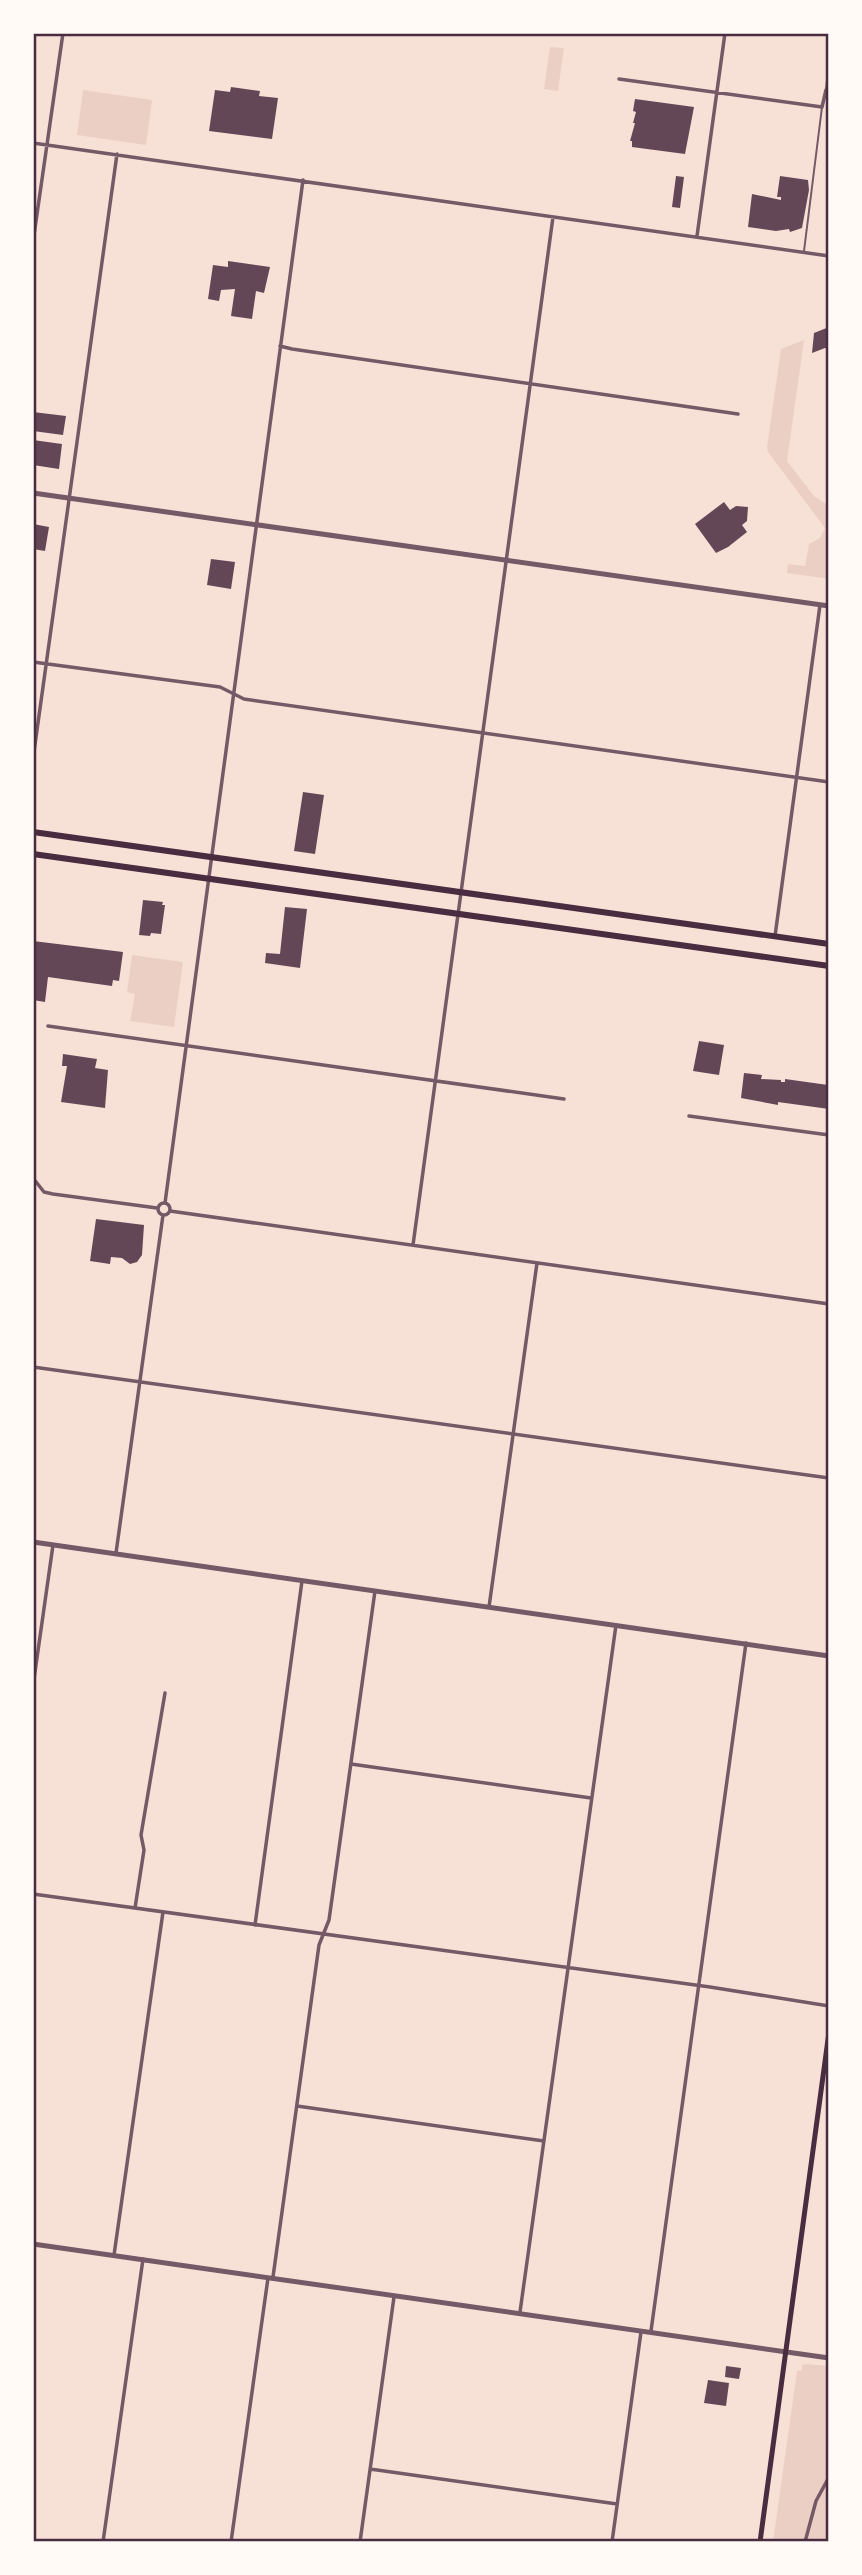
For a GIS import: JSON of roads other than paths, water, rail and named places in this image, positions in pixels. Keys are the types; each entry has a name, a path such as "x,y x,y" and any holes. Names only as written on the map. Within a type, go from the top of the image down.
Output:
{"main road":[{"path":"33,832 829,944"},
{"path":"33,854 829,966"},
{"path":"760,2542 829,2032"}],"street":[{"path":"33,242 63,33"},
{"path":"697,236 724,33"},
{"path":"619,79 822,107 827,90"},
{"path":"33,143 829,256"},
{"path":"33,759 117,154"},
{"path":"165,1203 303,180"},
{"path":"413,1245 554,216"},
{"path":"281,346 738,414"},
{"path":"33,493 829,606"},
{"path":"775,937 820,605"},
{"path":"33,662 220,687 244,699 829,782"},
{"path":"48,1027 564,1099"},
{"path":"689,1116 829,1136"},
{"path":"33,1178 44,1192 158,1209"},
{"path":"163,1215 158,1213 158,1209 161,1203 165,1203"},
{"path":"165,1203 170,1206 170,1211"},
{"path":"163,1215 170,1211 829,1304"},
{"path":"116,1554 163,1215"},
{"path":"489,1607 537,1263"},
{"path":"33,1367 829,1478"},
{"path":"33,1542 829,1656"},
{"path":"33,1686 53,1545"},
{"path":"255,1925 302,1581"},
{"path":"231,2542 319,1945 329,1920 375,1591"},
{"path":"520,2312 616,1625"},
{"path":"651,2331 747,1643"},
{"path":"135,1908 144,1850 141,1835 165,1693"},
{"path":"351,1764 591,1798"},
{"path":"33,1894 829,2006"},
{"path":"114,2255 163,1912"},
{"path":"297,2106 544,2141"},
{"path":"33,2244 829,2358"},
{"path":"103,2542 143,2259"},
{"path":"359,2542 394,2295"},
{"path":"612,2542 642,2330"},
{"path":"370,2469 617,2504"},
{"path":"805,2542 816,2501 829,2477"}],"lane":[{"path":"827,90 829,62"},
{"path":"803,252 822,107"}]}
